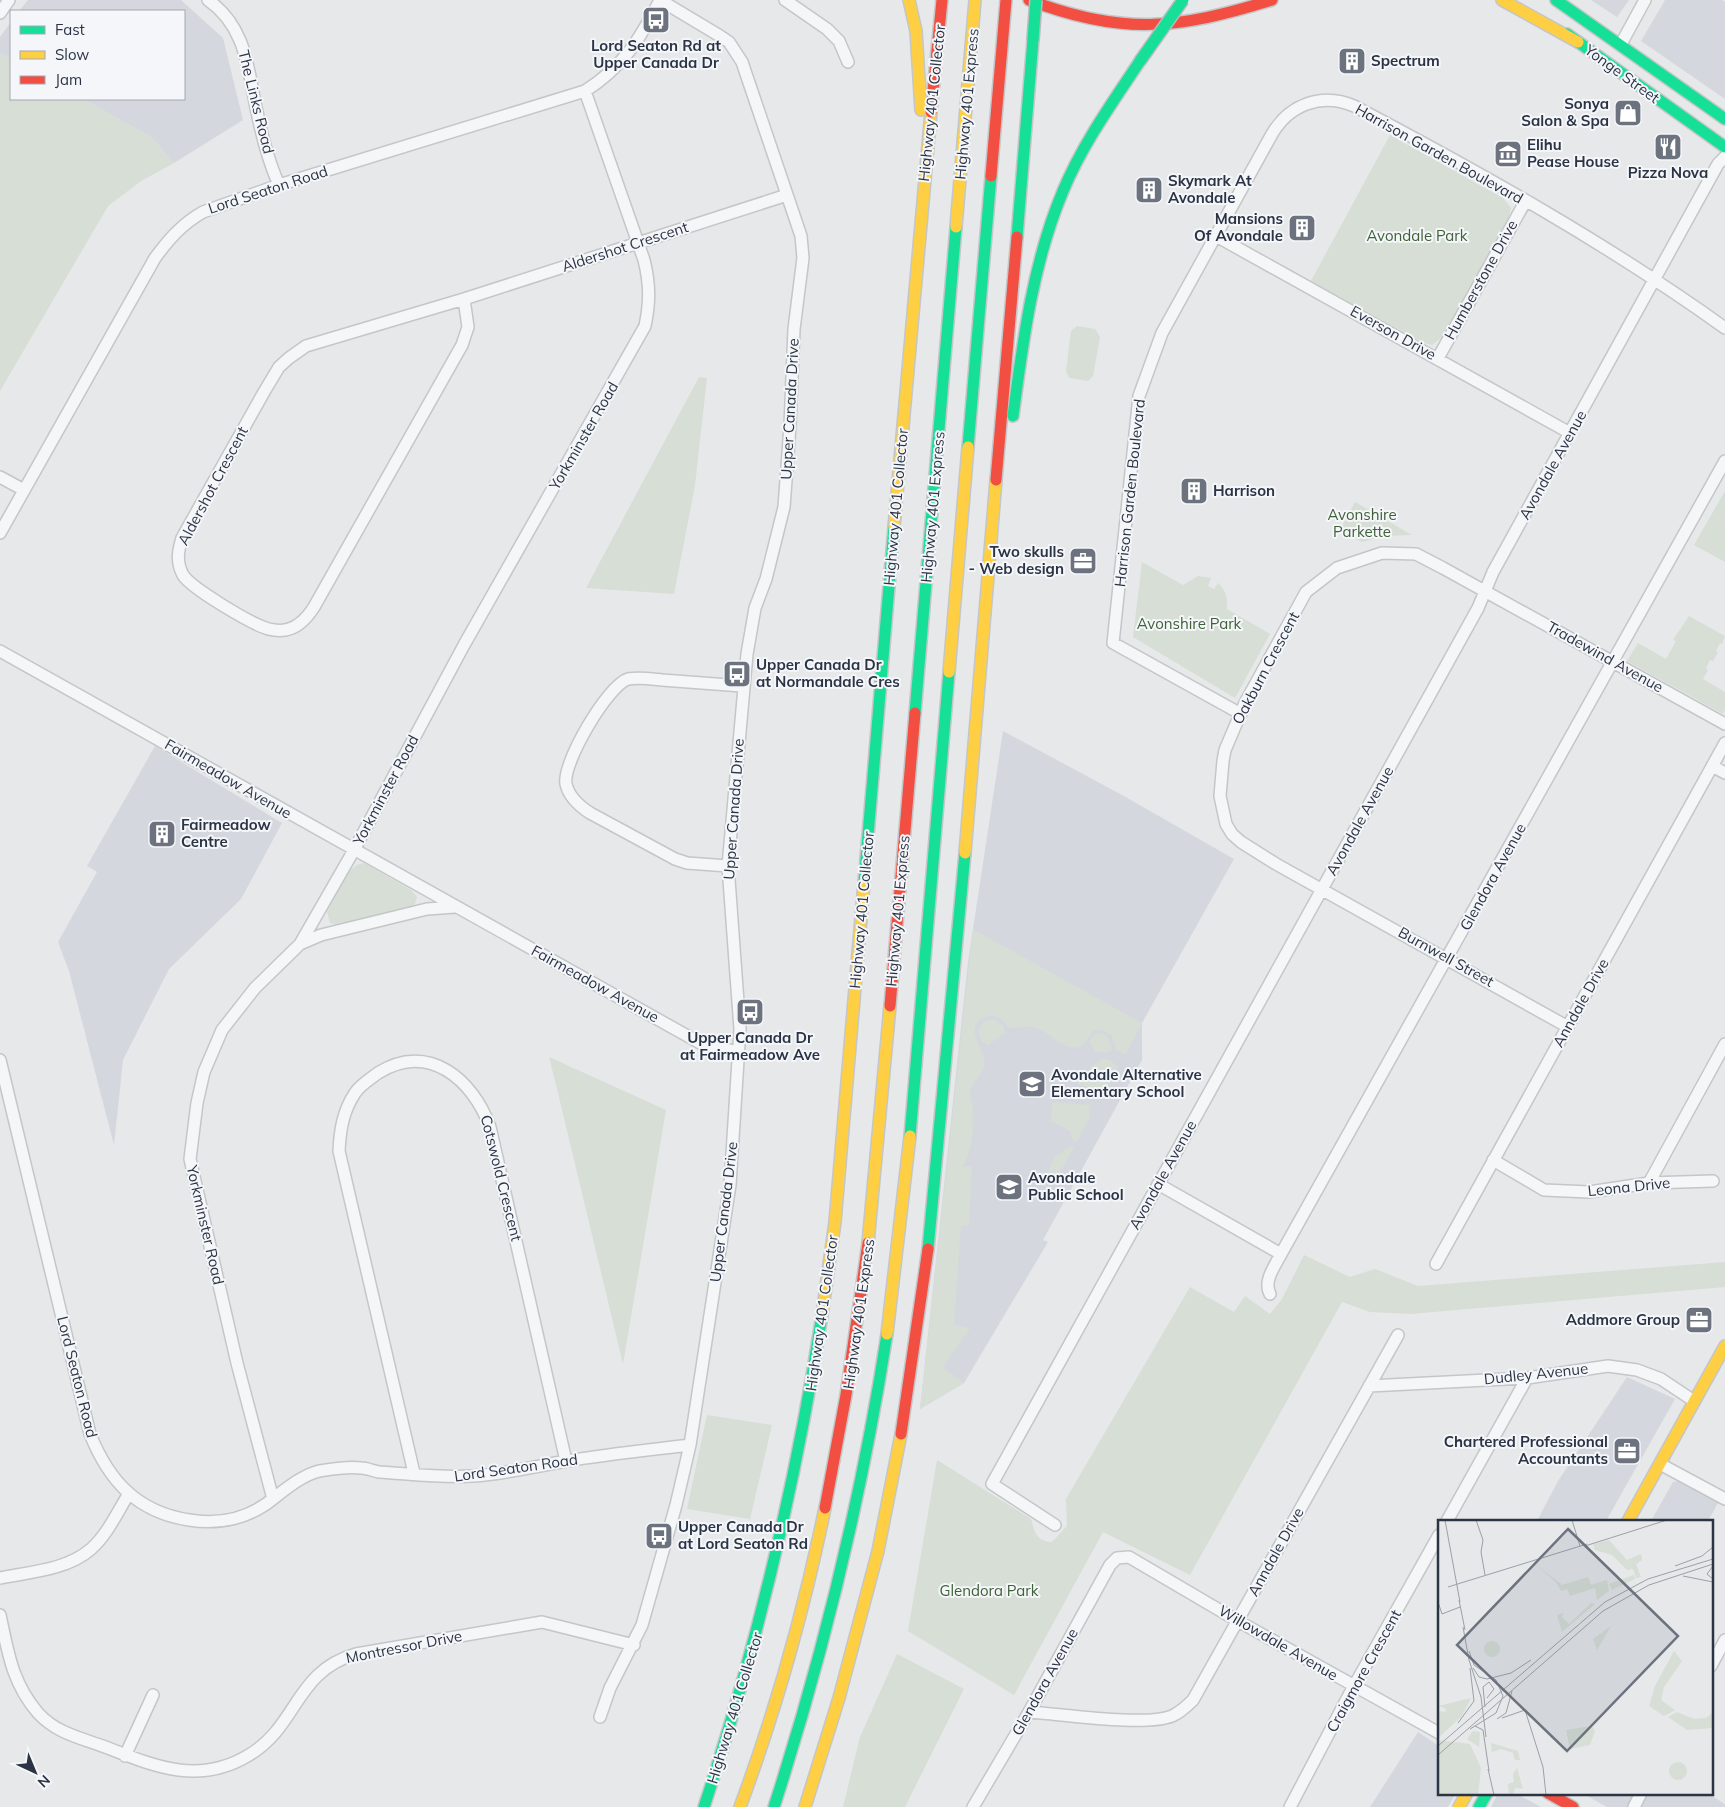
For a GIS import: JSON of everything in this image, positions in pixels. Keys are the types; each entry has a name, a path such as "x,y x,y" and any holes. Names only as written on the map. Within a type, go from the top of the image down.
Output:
{"main road":[{"path":"909,0 916,32 922,92 920,219"},
{"name":"Highway 401 Collector","path":"704,1807 741,1691 778,1552 806,1424 824,1314 838,1193 920,219 942,0"},
{"name":"Highway 401 Express","path":"740,1807 775,1710 807,1592 839,1447 860,1316 875,1184 975,0"},
{"name":"Highway 401 Express","path":"774,1807 813,1682 850,1539 872,1430 895,1284 910,1137 1006,0"},
{"path":"1029,0 1057,12 1084,19 1146,26 1202,21 1272,0"},
{"path":"805,1807 839,1698 867,1596 905,1415 930,1231 961,903 1036,0"},
{"path":"1140,61 1174,0"},
{"path":"969,793 982,736 1006,472 1034,285 1054,215 1068,181 1103,116 1183,0"},
{"path":"1502,0 1578,42"},
{"name":"Yonge Street","path":"1520,0 1725,147"},
{"name":"Yonge Street","path":"1556,0 1725,119"},
{"path":"1629,1520 1725,1346"},
{"path":"1459,1807 1466,1794"},
{"path":"1480,1807 1486,1794"},
{"path":"1550,1794 1573,1807"}],"street":[{"path":"0,13 10,0"},
{"name":"The Links Road","path":"208,0 227,19 246,54 260,129 279,185"},
{"name":"Lord Seaton Road","path":"0,533 155,258 179,227 203,212 279,185 586,91 607,77 628,56 660,0"},
{"name":"Upper Canada Drive","path":"600,1717 610,1688 634,1645 650,1600 690,1445 730,1185 740,1029 728,866 742,686 755,608 766,579 781,522 787,481 794,329 803,258 801,236 742,62 729,42 660,0"},
{"path":"785,0 828,29 839,41 848,62"},
{"path":"1621,44 1646,0"},
{"name":"Yorkminster Road","path":"273,1499 237,1363 190,1159 197,1103 204,1072 222,1030 255,988 300,944 354,850 449,672 645,326 650,302 650,284 638,243 586,91"},
{"name":"Harrison Garden Boulevard","path":"1241,714 1114,643 1140,396 1162,333 1278,124 1296,108 1319,101 1336,100 1354,106 1588,237 1725,328"},
{"name":"Avondale Avenue","path":"1055,1525 992,1484 1323,889 1478,608 1493,572 1718,164 1725,156"},
{"name":"Aldershot Crescent","path":"464,299 468,327 462,345 314,607 298,627 285,630 263,628 193,586 184,576 180,567 177,553 182,538 279,367 306,346 464,299 786,195"},
{"name":"Humberstone Drive","path":"1438,358 1525,202"},
{"name":"Everson Drive","path":"1216,236 1570,433"},
{"name":"Glendora Avenue","path":"1270,1294 1268,1288 1269,1278 1281,1254 1725,461"},
{"path":"0,477 24,490"},
{"name":"Oakburn Crescent","path":"1323,889 1255,852 1232,834 1226,824 1220,796 1225,750 1241,714 1306,592 1336,568 1382,553 1416,554 1485,591"},
{"name":"Tradewind Avenue","path":"1485,591 1725,724"},
{"name":"Fairmeadow Avenue","path":"0,651 700,1043 738,1052"},
{"path":"728,866 688,863 675,859 590,813 578,805 572,796 566,785 566,776 568,765 592,722 610,692 620,683 628,679 638,679 742,686"},
{"name":"Anndale Drive","path":"1436,1264 1725,743"},
{"path":"1712,766 1725,773"},
{"name":"Burnwell Street","path":"1323,889 1568,1027"},
{"path":"300,944 321,936 427,909 455,907"},
{"path":"1649,1183 1725,1044"},
{"name":"Lord Seaton Road","path":"0,1060 90,1434 105,1466 128,1495 160,1512 192,1521 224,1521 253,1513 293,1484 318,1472 360,1468 377,1472 414,1473 439,1477 474,1476 566,1461 690,1445"},
{"name":"Cotswold Crescent","path":"414,1473 339,1151 340,1129 346,1109 356,1091 390,1066 417,1062 448,1071 463,1082 483,1108 490,1127 566,1461"},
{"name":"Leona Drive","path":"1493,1160 1544,1190 1589,1192 1649,1183 1713,1181"},
{"path":"1158,1184 1281,1254"},
{"name":"Anndale Drive","path":"1029,1712 1149,1721 1171,1716 1183,1710 1193,1700 1398,1335"},
{"name":"Dudley Avenue","path":"1369,1386 1527,1378 1608,1366 1637,1370 1661,1379 1694,1401"},
{"path":"1448,1520 1527,1378"},
{"path":"1660,1464 1725,1499"},
{"path":"0,1578 62,1565 91,1549 115,1518 128,1495"},
{"name":"Craigmore Crescent","path":"1290,1807 1354,1686 1438,1537"},
{"name":"Willowdale Avenue","path":"1117,1558 1129,1557 1238,1621 1438,1733"},
{"name":"Glendora Avenue","path":"973,1807 1029,1712 1110,1565 1117,1558"},
{"name":"Montressor Drive","path":"0,1615 5,1662 23,1693 47,1723 59,1731 167,1770 207,1771 233,1763 268,1742 281,1728 308,1685 328,1665 342,1658 371,1650 542,1622 634,1645"},
{"path":"1712,1664 1725,1640"},
{"path":"125,1756 152,1695"},
{"path":"1634,1807 1640,1794"}],"shaded area":[{"path":"28,0 181,0 223,38 243,120 174,163 151,137 85,100 185,100 185,10 20,10"},
{"path":"1591,0 1629,0 1617,17"},
{"path":"1665,0 1722,0 1725,2 1725,99 1641,41"},
{"path":"10,23 10,58 0,53 0,37"},
{"path":"1003,731 1122,795 1234,859 1142,1023 1142,1060 1043,1240 1048,1242 964,1383 920,1409 968,962"},
{"path":"155,746 282,823 241,899 169,969 123,1060 114,1145 69,971 58,942 97,872 87,866"},
{"path":"1627,1377 1675,1399 1607,1520 1538,1520 1558,1481"},
{"path":"1678,1481 1718,1503 1709,1520 1652,1520 1673,1482"},
{"path":"1418,1732 1438,1745 1438,1794 1455,1794 1448,1807 1370,1807"},
{"path":"1498,1794 1517,1794 1541,1807 1491,1807"},
{"path":"1584,1794 1709,1794 1725,1804 1725,1807 1607,1807"}],"green space":[{"path":"0,53 10,58 10,100 85,100 151,137 174,163 141,181 108,206 0,391"},
{"name":"Avondale Park","path":"1390,135 1503,198 1511,208 1509,217 1441,338 1432,345 1424,343 1311,281"},
{"path":"1077,326 1095,329 1100,337 1093,376 1088,381 1069,378 1066,371 1071,331"},
{"path":"699,377 707,378 695,485 674,594 586,588"},
{"path":"1725,491 1725,562 1694,545"},
{"name":"Avonshire Parkette","path":"1355,502 1412,535 1383,536 1362,542 1340,530"},
{"name":"Avonshire Park","path":"1142,562 1183,585 1198,576 1211,578 1208,586 1214,589 1218,583 1221,586 1226,595 1227,609 1270,634 1235,698 1133,637"},
{"path":"1689,616 1725,636 1722,644 1720,643 1716,651 1718,652 1713,661 1710,660 1706,668 1708,670 1703,679 1725,692 1725,710 1723,714 1627,661 1638,643 1666,659 1676,641 1673,640"},
{"path":"364,863 411,890 417,897 415,904 406,910 336,924 330,923 327,912 341,883 351,869"},
{"path":"973,929 1142,1023 1125,1055 1116,1050 1112,1036 1103,1030 1093,1031 1083,1045 1075,1048 1064,1045 1036,1028 1009,1028 1001,1019 994,1016 983,1018 976,1025 975,1036 983,1054 984,1066 970,1092 973,1111 973,1132 963,1166 972,1167 969,1226 961,1226 954,1325 970,1328 943,1367 964,1383 920,1409"},
{"path":"993,1019 1003,1025 1005,1033 988,1045 981,1041 978,1030 983,1022"},
{"path":"1101,1033 1108,1037 1112,1050 1106,1053 1095,1051 1089,1042 1095,1034"},
{"path":"549,1057 666,1110 623,1364 558,1093"},
{"path":"1102,1059 1110,1060 1118,1067 1107,1088 1103,1088 1100,1093 1084,1092 1085,1086 1078,1085 1078,1077 1087,1074 1091,1067"},
{"path":"1052,1102 1091,1105 1089,1119 1077,1142 1073,1141 1070,1131 1051,1121"},
{"path":"1071,1146 1074,1147 1053,1185 1047,1185 1052,1161"},
{"name":"Glendora Park","path":"1304,1255 1350,1277 1375,1269 1418,1286 1725,1262 1725,1287 1411,1314 1370,1312 1342,1302 1190,1575 1103,1532 1014,1695 908,1631 937,1460 1031,1519 1039,1538 1052,1542 1067,1526 1066,1499 1190,1287 1234,1312 1245,1296 1270,1314 1282,1299"},
{"path":"707,1415 772,1425 750,1519 687,1509"},
{"path":"897,1654 964,1689 905,1807 843,1807 860,1737"}],"traffic: fast":[{"path":"1033,40 1036,0"},
{"path":"1140,61 1183,0"},
{"path":"1556,0 1725,119"},
{"path":"1567,34 1725,147"},
{"path":"1017,237 1033,40"},
{"path":"1013,416 1030,302 1044,245 1053,218 1079,157 1098,124 1140,61"},
{"path":"968,447 991,176"},
{"path":"915,713 956,227"},
{"path":"864,883 894,527"},
{"path":"910,1136 949,672"},
{"path":"928,1249 965,853"},
{"path":"704,1807 741,1686 773,1563 800,1440 822,1315"},
{"path":"774,1807 809,1690 840,1573 866,1454 887,1334"},
{"path":"1479,1807 1486,1794"}],"traffic: slow":[{"path":"909,0 916,31 921,110"},
{"path":"956,227 975,0"},
{"path":"1502,0 1578,42"},
{"path":"894,527 931,112"},
{"path":"949,672 968,447"},
{"path":"965,853 996,480"},
{"path":"822,1315 835,1222 864,883"},
{"path":"868,1243 890,1006"},
{"path":"887,1334 910,1136"},
{"path":"1629,1520 1725,1346"},
{"path":"805,1807 839,1698 878,1551 901,1434"},
{"path":"740,1807 766,1734 788,1659 808,1584 825,1508"},
{"path":"1459,1807 1466,1794"}],"traffic: jam":[{"path":"931,112 942,0"},
{"path":"991,176 1006,0"},
{"path":"1029,0 1063,12 1093,19 1150,24 1208,17 1272,0"},
{"path":"996,480 1017,237"},
{"path":"890,1006 915,713"},
{"path":"825,1508 846,1395 868,1243"},
{"path":"901,1434 928,1249"},
{"path":"1550,1794 1573,1807"}],"place":[{"name":"Lord Seaton Rd at Upper Canada Dr","path":"656,20"},
{"name":"Spectrum","path":"1352,61"},
{"name":"Sonya Salon & Spa","path":"1628,113"},
{"name":"Pizza Nova","path":"1668,147"},
{"name":"Elihu Pease House","path":"1508,154"},
{"name":"Skymark At Avondale","path":"1149,190"},
{"name":"Mansions Of Avondale","path":"1302,228"},
{"name":"Harrison","path":"1194,491"},
{"name":"Two skulls - Web design","path":"1083,561"},
{"name":"Upper Canada Dr at Normandale Cres","path":"737,674"},
{"name":"Fairmeadow Centre","path":"162,834"},
{"name":"Upper Canada Dr at Fairmeadow Ave","path":"750,1012"},
{"name":"Avondale Alternative Elementary School","path":"1032,1084"},
{"name":"Avondale Public School","path":"1009,1187"},
{"name":"Addmore Group","path":"1699,1320"},
{"name":"Chartered Professional Accountants","path":"1627,1451"},
{"name":"Upper Canada Dr at Lord Seaton Rd","path":"659,1536"}]}
